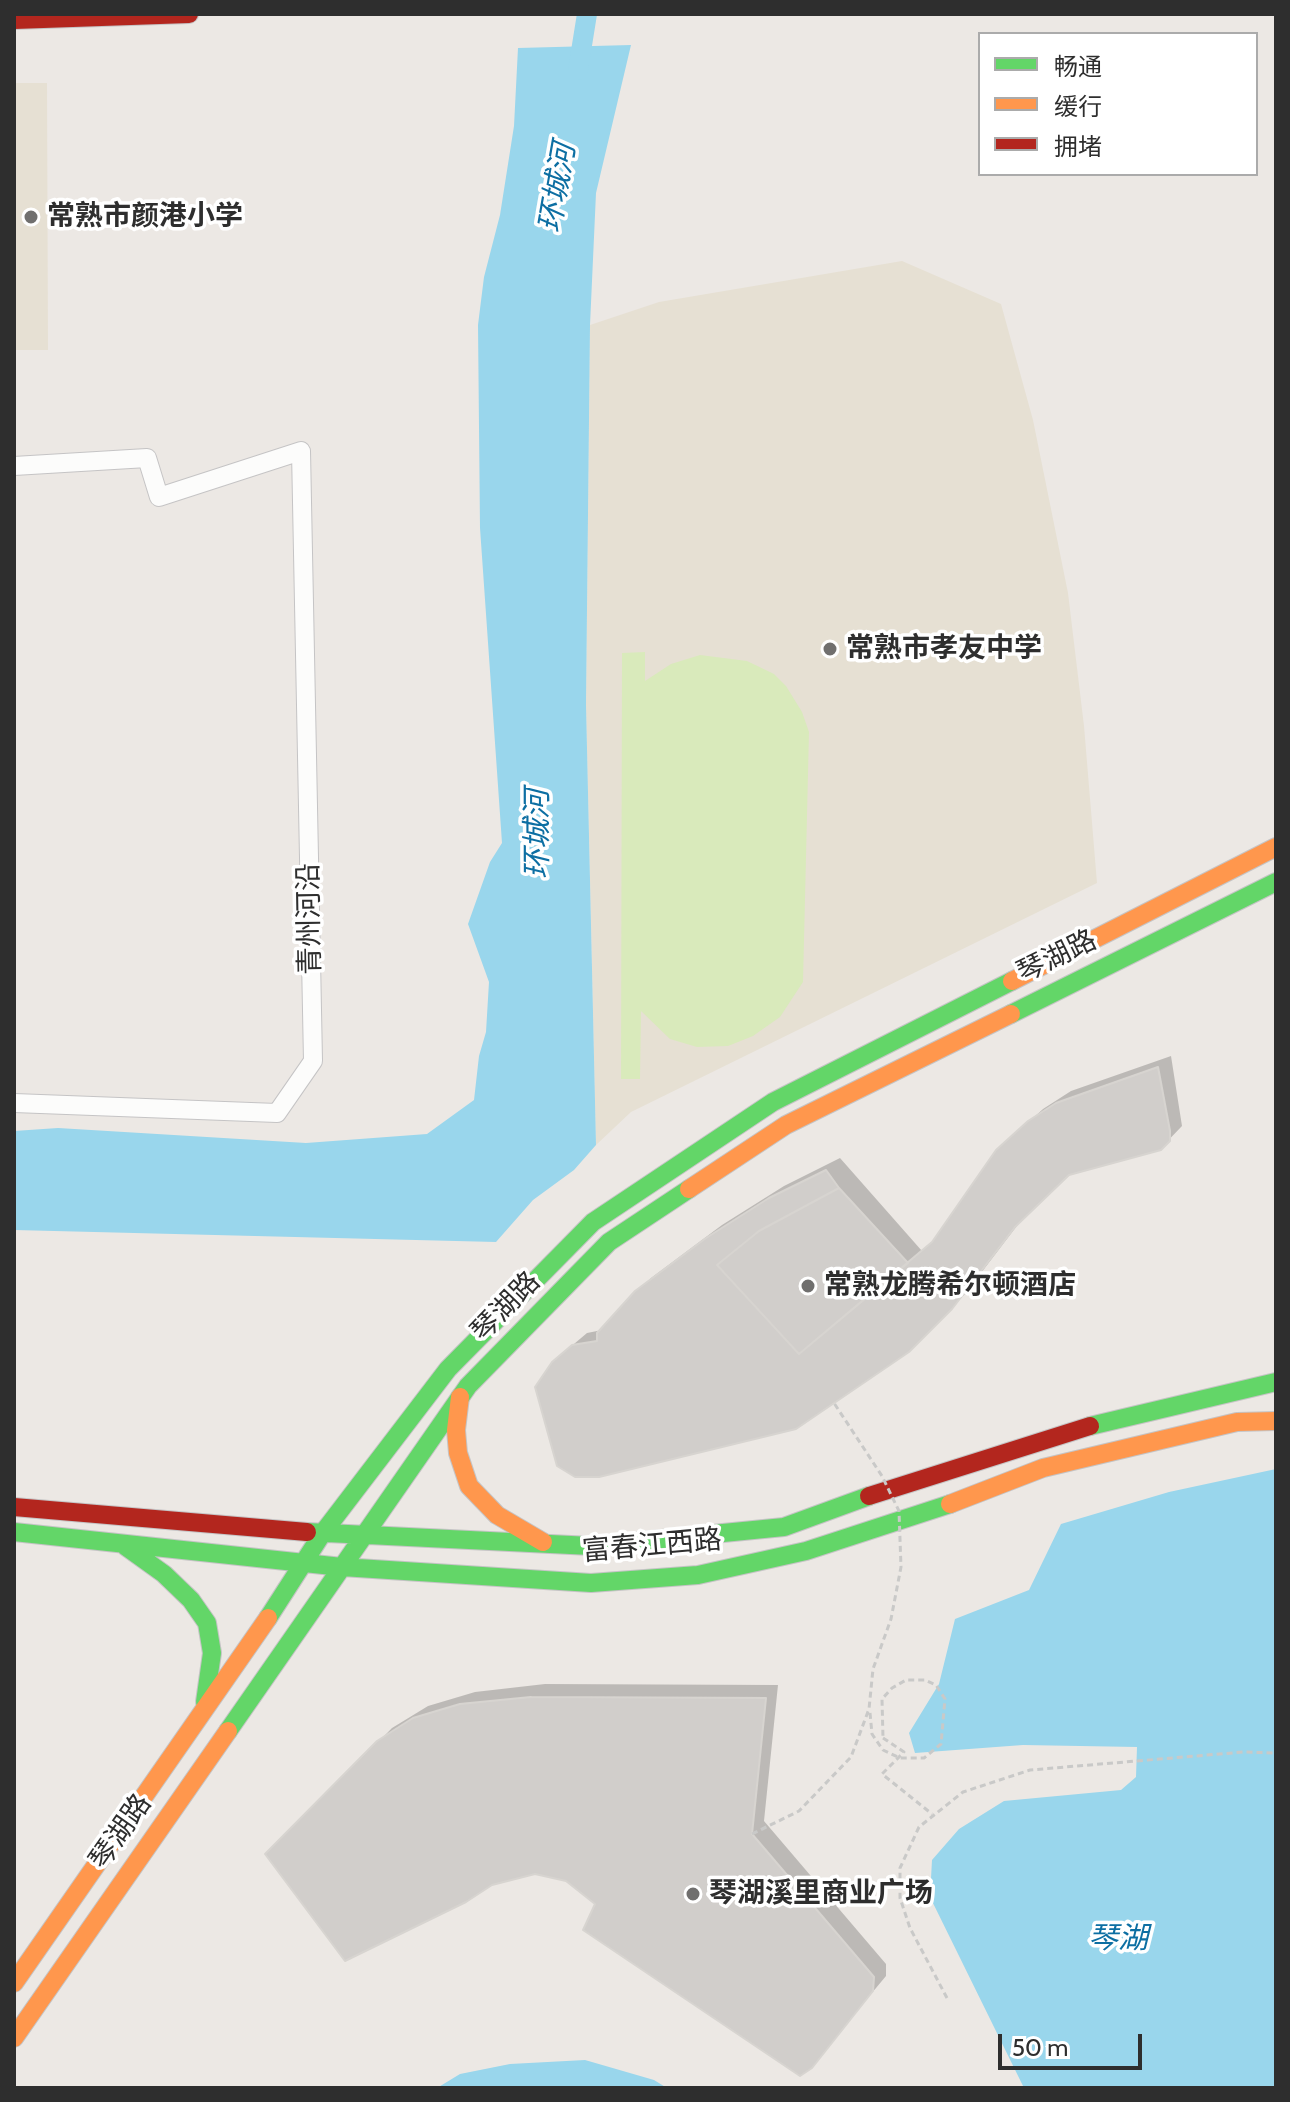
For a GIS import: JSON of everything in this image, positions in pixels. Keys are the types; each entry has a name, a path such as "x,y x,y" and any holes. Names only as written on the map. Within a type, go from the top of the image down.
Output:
{"main road":[{"path":"14,20 189,14"},
{"name":"琴湖路","path":"14,1983 305,1564 322,1534 448,1369 593,1222 773,1102 1276,850"},
{"name":"琴湖路","path":"14,2038 460,1396 609,1242 786,1125 1276,882"},
{"name":"富春江西路","path":"14,1507 322,1534 546,1544 622,1544 784,1527 858,1503 920,1478 1109,1420 1276,1382"},
{"path":"460,1396 456,1430 458,1453 469,1486 497,1515 546,1544"},
{"name":"富春江西路","path":"14,1532 305,1564 591,1583 698,1575 806,1551 920,1515 1043,1468 1237,1422 1276,1421"},
{"path":"122,1544 164,1574 191,1600 207,1623 212,1653 204,1710"}],"street":[{"name":"青州河沿","path":"14,466 147,458 159,497 301,451 313,1061 277,1113 14,1103"}],"path":[{"path":"834,1403 882,1476 899,1511 901,1567 891,1619 873,1669 869,1709 872,1734 883,1750 900,1758 924,1758 941,1744 945,1699 936,1685 925,1680 906,1680 892,1688 882,1699 883,1738 904,1752 882,1774 933,1815"},
{"path":"752,1834 799,1811 828,1784 851,1757 869,1709"},
{"path":"947,1998 910,1928 900,1898 900,1868 919,1827 963,1792 1030,1770 1276,1753"}],"shaded area":[{"name":"常熟市颜港小学","path":"14,83 47,83 48,350 14,350"},
{"name":"常熟市孝友中学","path":"902,261 1001,304 1033,420 1068,593 1084,726 1097,883 631,1112 596,1145 586,704 590,325 659,302"}],"green space":[{"path":"645,652 645,681 671,664 700,655 747,661 774,674 786,686 802,712 809,732 803,982 780,1017 753,1036 728,1046 697,1047 670,1039 641,1011 640,1079 621,1079 622,653"}],"water":[{"path":"631,45 596,193 590,325 586,704 596,1145 574,1170 533,1200 496,1242 14,1230 14,1131 58,1128 306,1143 427,1134 474,1100 479,1056 486,1032 489,982 468,924 490,862 502,843 480,528 478,325 484,277 500,215 514,126 518,48"},
{"name":"琴湖","path":"1276,1469 1276,2088 1024,2088 930,1897 932,1860 959,1829 1004,1801 1121,1790 1136,1777 1137,1747 1023,1745 915,1753 909,1733 939,1684 955,1619 1029,1590 1061,1524 1169,1492"},
{"path":"585,2060 654,2080 667,2088 437,2088 460,2074 510,2064"}],"building":[{"path":"1158,1067 1170,1131 1170,1141 1161,1150 1069,1175 1015,1227 952,1309 909,1352 796,1429 599,1477 575,1477 557,1466 535,1387 552,1362 572,1345 597,1341 597,1333 635,1291 706,1238 769,1198 826,1170 839,1188 759,1231 717,1265 799,1354 932,1242 996,1150 1028,1121 1056,1103"},
{"name":"常熟龙腾希尔顿酒店","path":"839,1188 908,1263 799,1354 717,1265 759,1231"},
{"name":"琴湖溪里商业广场","path":"531,1697 766,1698 752,1834 874,1977 873,1991 812,2068 800,2076 583,1930 595,1904 566,1881 535,1874 492,1885 466,1902 345,1961 265,1854 377,1741 413,1718 460,1704"}],"waterway":[{"name":"环城河","path":"578,70 587,14"}],"traffic: fast":[{"path":"1011,1014 1276,882"},
{"path":"268,1618 322,1534 448,1369 593,1222 773,1102 1012,981"},
{"path":"228,1731 468,1386 609,1242 689,1189"},
{"path":"1090,1426 1276,1382"},
{"path":"307,1532 591,1546 784,1527 869,1496"},
{"path":"14,1532 342,1567 591,1583 698,1575 806,1551 950,1504"},
{"path":"125,1546 164,1574 191,1600 207,1623 212,1653 205,1702"}],"traffic: slow":[{"path":"1012,981 1276,847"},
{"path":"689,1189 786,1125 1011,1014"},
{"path":"460,1397 456,1430 458,1453 469,1486 497,1515 543,1542"},
{"path":"950,1504 1043,1468 1237,1422 1276,1421"},
{"path":"14,1983 268,1618"},
{"path":"14,2038 228,1731"}],"traffic: jam":[{"path":"14,20 189,14"},
{"path":"869,1496 1090,1426"},
{"path":"14,1507 307,1532"}],"place":[{"name":"常熟市颜港小学","path":"31,217"},
{"name":"常熟市孝友中学","path":"830,649"},
{"name":"常熟龙腾希尔顿酒店","path":"808,1286"},
{"name":"琴湖溪里商业广场","path":"693,1894"}]}
